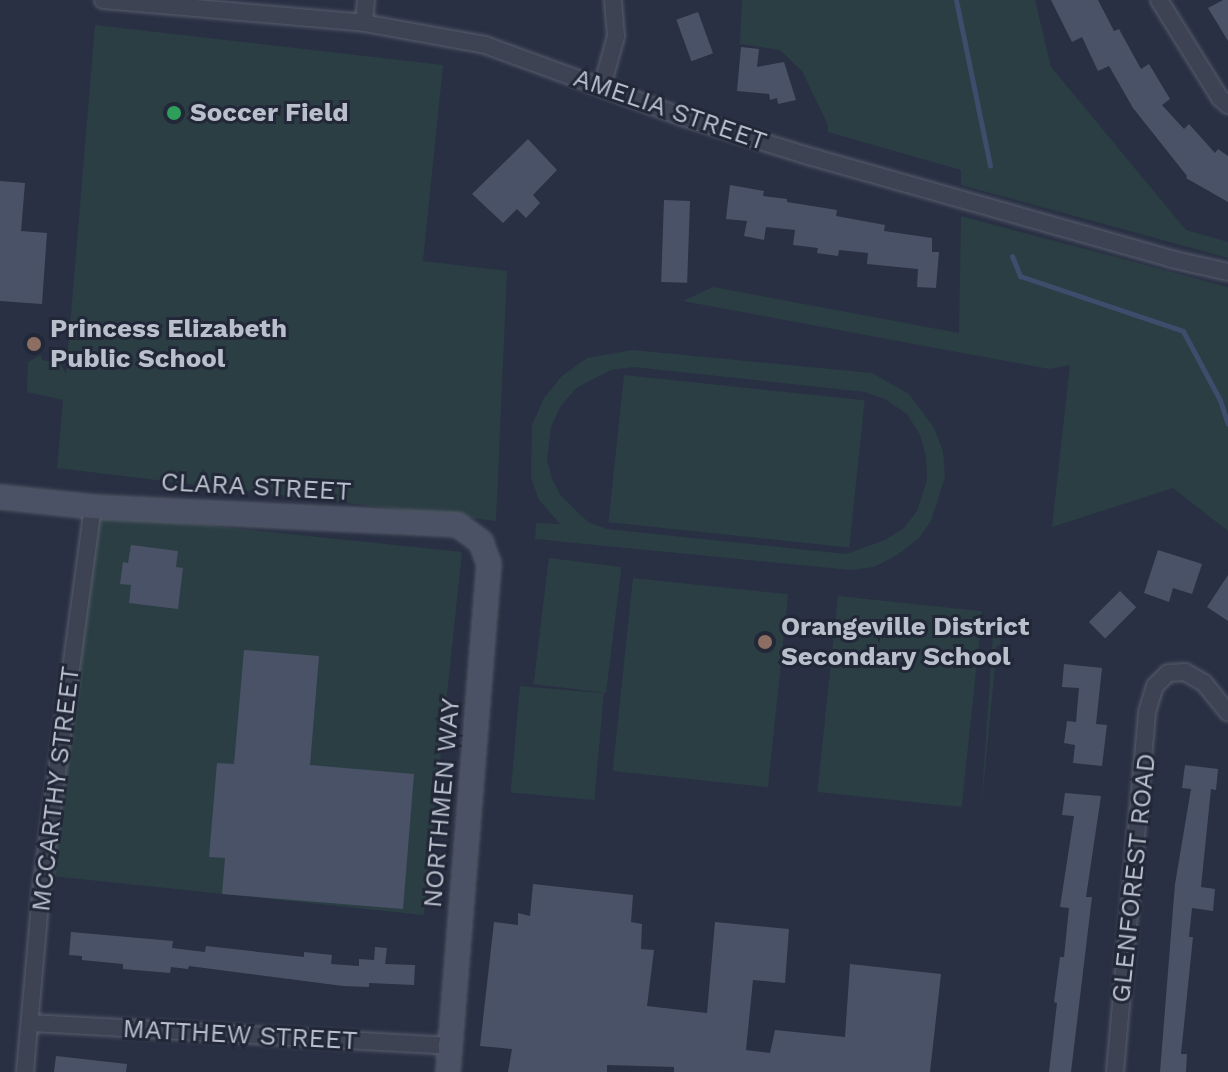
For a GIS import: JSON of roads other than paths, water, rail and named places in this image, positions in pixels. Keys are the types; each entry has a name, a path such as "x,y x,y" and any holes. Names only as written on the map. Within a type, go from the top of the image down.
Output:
{"street":[{"name":"AMELIA STREET","path":"103,0 364,23 485,45 808,156 1171,259 1228,272"},
{"path":"364,23 366,0"},
{"path":"602,87 616,36 613,0"},
{"path":"1159,0 1228,105"},
{"name":"CLARA STREET","path":"0,497 93,507 458,525 481,542 489,564"},
{"name":"MCCARTHY STREET","path":"25,1072 41,891 93,507"},
{"name":"NORTHMEN WAY","path":"448,1072 489,564"},
{"name":"GLENFOREST ROAD","path":"1115,1072 1147,712 1155,686 1168,673 1185,672 1204,683 1228,713"},
{"name":"MATTHEW STREET","path":"30,1023 450,1046"}],"waterway":[{"path":"956,0 990,166"},
{"path":"1012,256 1020,276 1183,331 1220,400 1228,424"}],"place":[{"name":"Soccer Field","path":"174,113"},
{"name":"Princess Elizabeth Public School","path":"34,344"},
{"name":"Orangeville District Secondary School","path":"765,642"}]}
